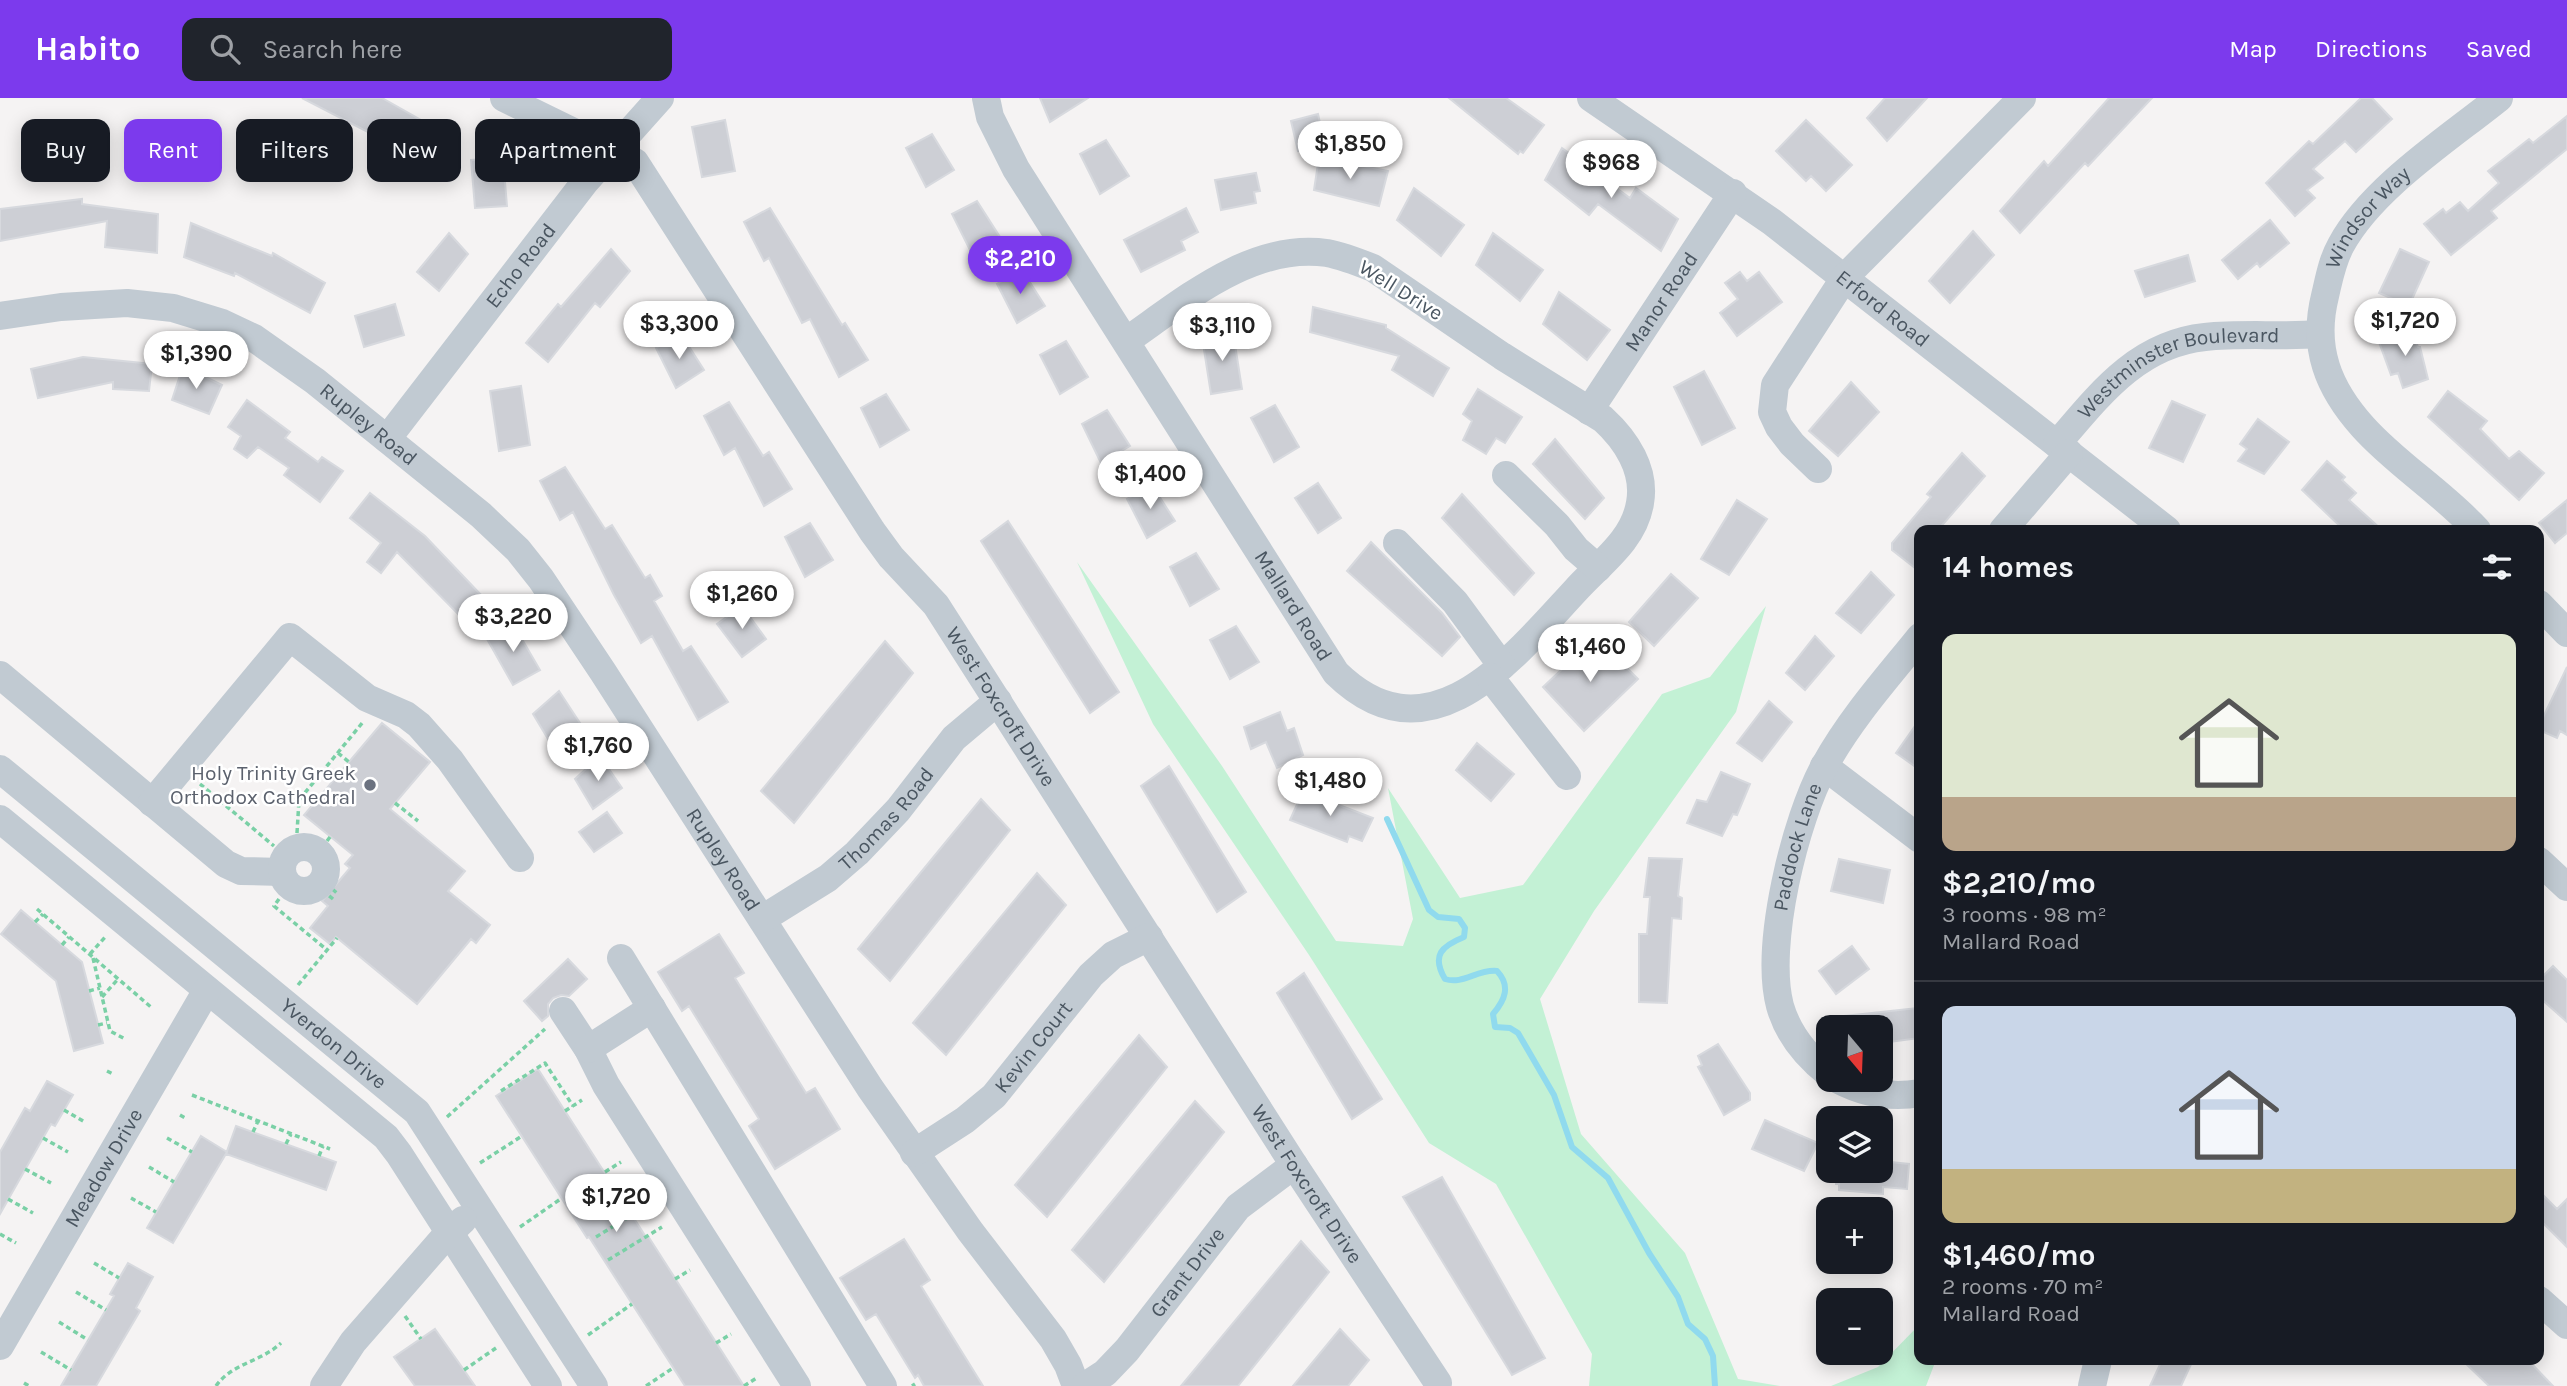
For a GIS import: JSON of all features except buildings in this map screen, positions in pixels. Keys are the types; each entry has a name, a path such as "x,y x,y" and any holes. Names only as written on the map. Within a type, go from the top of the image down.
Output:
{"street":[{"name":"West Foxcroft Drive","path":"504,98 548,119"},
{"name":"Echo Road","path":"640,120 660,98"},
{"name":"Mallard Road","path":"986,98 990,117 1004,148 1336,673 1366,697 1389,706 1427,708 1473,690 1496,672 1624,540 1637,516 1641,501 1641,482 1630,450 1618,432 1589,411"},
{"name":"Erford Road","path":"1591,98 1733,193 2161,525"},
{"path":"1818,469 1779,427 1772,412 1775,385 1844,277 2022,98"},
{"name":"Windsor Way","path":"2472,525 2364,428 2333,383 2323,362 2319,334 2320,313 2335,259 2361,214 2380,194 2499,98"},
{"name":"West Foxcroft Drive","path":"640,170 872,531 891,557 936,605 1294,1166 1441,1385"},
{"name":"Echo Road","path":"387,439 586,182"},
{"name":"Manor Road","path":"1589,411 1733,193"},
{"name":"Well Drive","path":"1126,341 1196,293 1256,262 1300,252 1328,253 1373,268 1589,411"},
{"name":"Rupley Road","path":"0,316 61,307 127,303 173,308 206,317 254,338 316,382 387,439 481,515 517,550 541,579 914,1153 1053,1339 1068,1364 1076,1386"},
{"name":"Westminster Boulevard","path":"2063,448 2104,389 2123,371 2158,349 2207,336 2319,334"},
{"path":"2007,525 2063,448"},
{"path":"1506,475 1557,525 1576,549 1598,568"},
{"path":"1397,543 1455,602 1496,672 1567,776"},
{"path":"2544,609 2567,633"},
{"path":"152,803 290,637 367,698 399,712 419,725 450,760 520,858"},
{"name":"Paddock Lane","path":"1816,1064 1798,1044 1788,1026 1775,983 1774,964 1783,902 1796,845 1824,766 1850,725 1914,644"},
{"path":"0,675 233,868 251,872 278,872"},
{"name":"Thomas Road","path":"761,919 828,878 857,853 898,810 954,738 998,701"},
{"path":"1824,766 1914,834"},
{"name":"Yverdon Drive","path":"0,769 417,1112 594,1386"},
{"name":"Yverdon Drive","path":"0,819 386,1137 548,1386"},
{"path":"2544,866 2567,887"},
{"name":"Kevin Court","path":"914,1153 965,1120 994,1096 1091,975 1113,955 1149,937"},
{"path":"621,958 883,1386"},
{"name":"Meadow Drive","path":"0,1346 207,990"},
{"path":"588,1049 652,1009"},
{"path":"563,1012 588,1049 606,1085 797,1386"},
{"path":"1873,1092 1896,1095 1914,1094"},
{"name":"Grant Drive","path":"1086,1386 1105,1373 1128,1350 1238,1207 1294,1166"},
{"path":"324,1386 353,1342 477,1202"},
{"path":"2544,1304 2567,1325"},
{"path":"2092,1386 2097,1365"}],"path":[{"path":"298,833 299,800 371,712"},
{"path":"338,753 349,762"},
{"path":"197,782 278,872 274,906 327,950"},
{"path":"395,803 418,821"},
{"path":"333,899 327,894 331,888 338,894"},
{"path":"37,909 152,1008"},
{"path":"35,922 43,914"},
{"path":"91,956 110,932"},
{"path":"62,945 69,937"},
{"path":"298,985 337,938"},
{"path":"91,956 110,1031 125,1040"},
{"path":"102,997 118,979"},
{"path":"89,990 100,988"},
{"path":"440,1122 489,1081 563,1012"},
{"path":"98,1025 107,1023"},
{"path":"501,1091 545,1063 573,1106"},
{"path":"107,1071 113,1074"},
{"path":"192,1095 330,1149"},
{"path":"565,1111 582,1100"},
{"path":"64,1110 86,1122"},
{"path":"180,1115 187,1119"},
{"path":"253,1132 258,1121"},
{"path":"286,1144 291,1134"},
{"path":"475,1165 522,1136"},
{"path":"43,1138 68,1152"},
{"path":"167,1138 192,1152"},
{"path":"320,1156 323,1146"},
{"path":"605,1172 621,1162"},
{"path":"149,1167 174,1182"},
{"path":"26,1169 51,1183"},
{"path":"131,1198 156,1212"},
{"path":"516,1229 562,1198"},
{"path":"8,1199 33,1213"},
{"path":"596,1237 648,1205"},
{"path":"608,1260 662,1227"},
{"path":"0,1234 16,1243"},
{"path":"94,1263 119,1278"},
{"path":"675,1279 690,1270"},
{"path":"76,1292 106,1310"},
{"path":"585,1337 632,1304"},
{"path":"402,1311 421,1339"},
{"path":"59,1322 88,1340"},
{"path":"716,1343 731,1334"},
{"path":"216,1386 230,1371 264,1356 281,1343"},
{"path":"464,1370 502,1344"},
{"path":"41,1352 71,1370"},
{"path":"646,1386 673,1368"},
{"path":"744,1386 758,1377"},
{"path":"24,1382 29,1386"}],"green space":[{"path":"1077,562 1222,766 1336,941 1403,946 1413,919 1388,788 1460,898 1523,885 1662,694 1710,677 1766,606 1736,712 1594,911 1540,999 1581,1134 1685,1253 1738,1379 1780,1386 1589,1386 1592,1354 1496,1184 1429,1143 1309,955 1153,724"},
{"path":"1914,1330 1914,1365 1934,1365 1926,1386 1831,1386 1880,1365 1893,1365 1893,1352"}],"waterway":[{"path":"1387,819 1429,910 1438,917 1459,919 1465,928 1464,937 1441,952 1439,964 1445,979 1458,980 1490,971 1497,971 1501,977 1505,993 1493,1014 1495,1027 1510,1028 1518,1033 1554,1095 1572,1147 1608,1178 1649,1253 1678,1297 1688,1324 1705,1339 1713,1356 1715,1386"}],"place":[{"name":"Holy Trinity Greek Orthodox Cathedral","path":"370,785"}]}
